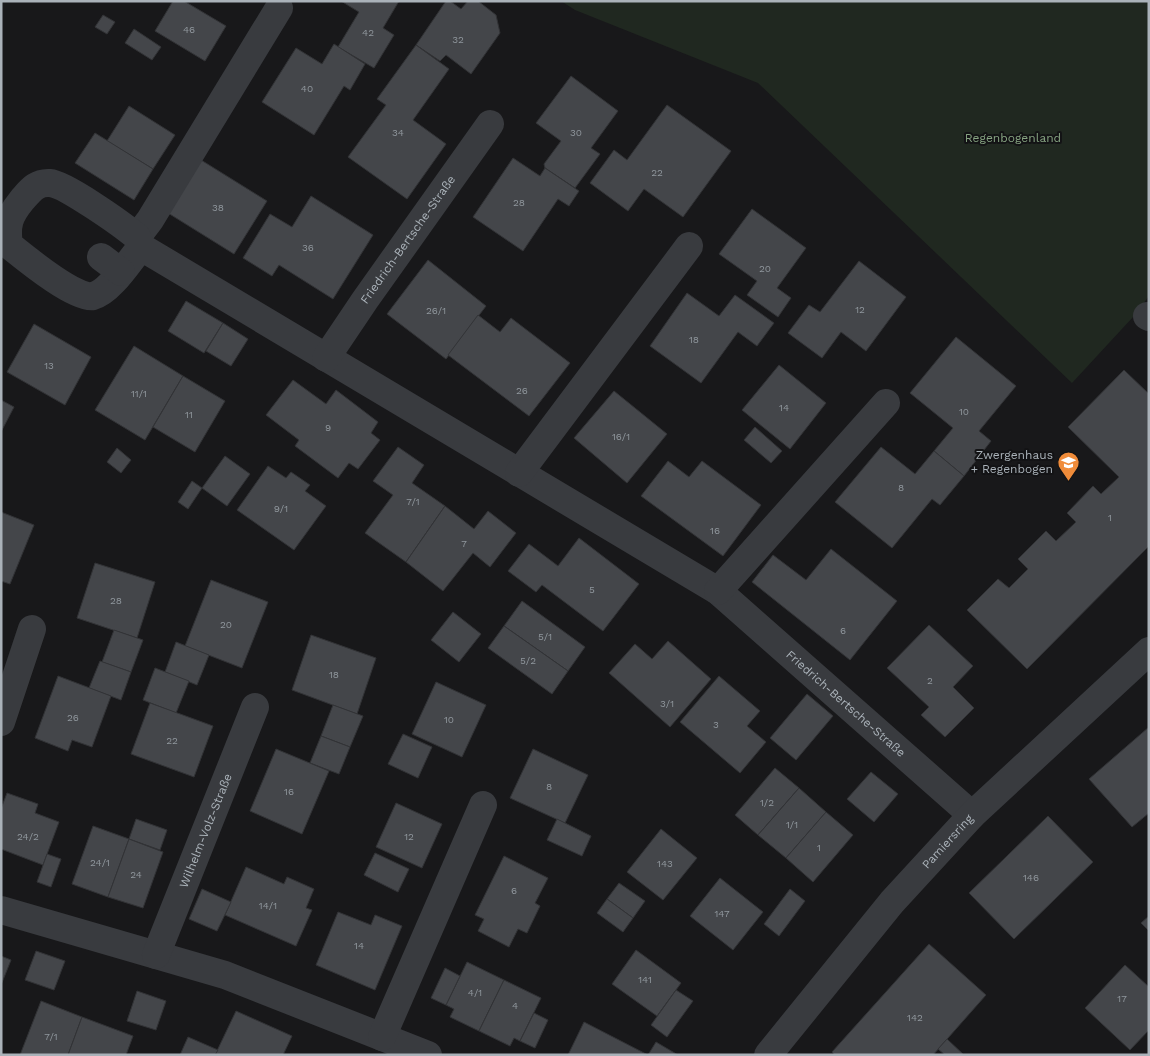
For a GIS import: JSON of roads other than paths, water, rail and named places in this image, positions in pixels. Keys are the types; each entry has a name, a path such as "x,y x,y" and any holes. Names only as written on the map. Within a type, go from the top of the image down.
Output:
{"street":[{"name":"Friedrich-Bertsche-Straße","path":"279,8 139,242 111,265 94,296 83,296 39,269 10,245 7,230 13,211 34,186 50,183 75,195 139,242 326,358 718,591 972,815"},
{"name":"Friedrich-Bertsche-Straße","path":"326,358 490,124"},
{"path":"519,473 689,246"},
{"path":"718,591 886,403"},
{"path":"1,722 32,629"},
{"name":"Pamiersring","path":"768,1055 892,902 972,815 1149,651"},
{"name":"Wilhelm-Volz-Straße","path":"156,955 255,707"},
{"path":"382,1036 483,805"},
{"path":"1,910 226,975 428,1055"}],"place":[{"name":"Zwergenhaus + Regenbogen","path":"1069,481"}],"park label":[{"name":"Regenbogenland","path":"1013,138"}]}
